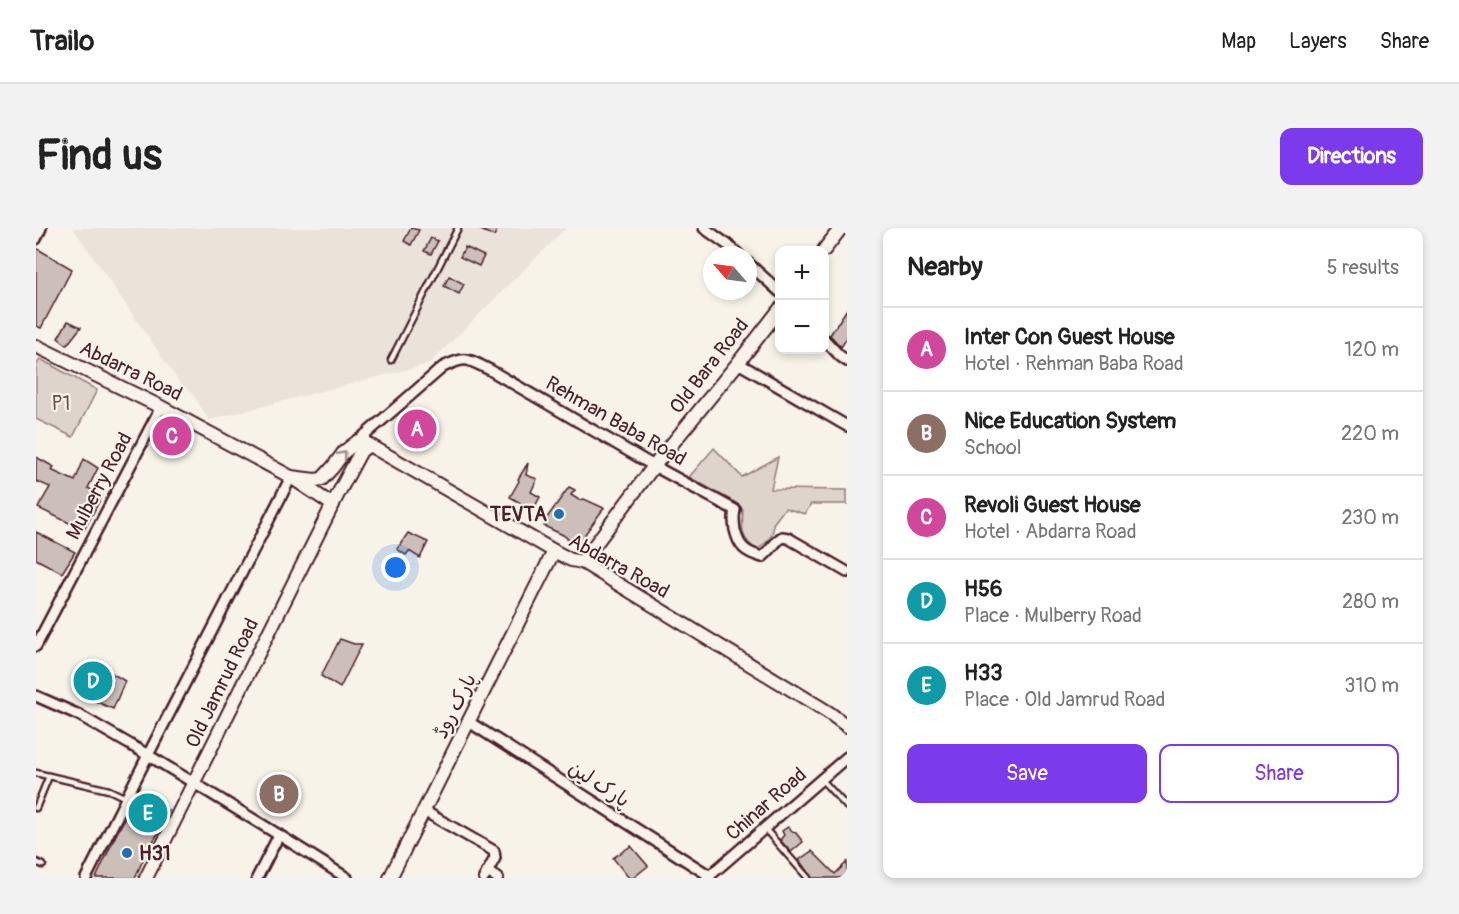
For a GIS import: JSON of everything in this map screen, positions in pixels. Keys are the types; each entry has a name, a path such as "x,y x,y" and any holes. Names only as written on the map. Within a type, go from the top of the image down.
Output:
{"street":[{"path":"36,239 41,228"},
{"path":"704,228 729,246"},
{"path":"827,246 841,228"},
{"path":"757,271 775,287"},
{"name":"Old Bara Road","path":"582,562 654,466 775,315"},
{"path":"829,344 847,361"},
{"name":"Abdarra Road","path":"37,350 161,407 331,499"},
{"name":"Rehman Baba Road","path":"364,443 443,367 466,359 490,370 654,466 735,510 734,520 738,541 747,551 762,557 782,537 788,538 847,572"},
{"path":"738,363 847,426"},
{"name":"Mulberry Road","path":"36,646 161,407"},
{"path":"331,499 320,489 322,479 344,452 364,443"},
{"name":"Abdarra Road","path":"364,443 554,551 571,560 582,562 828,712 847,726"},
{"name":"Old Jamrud Road","path":"146,878 331,499 364,443"},
{"path":"86,878 291,477 322,479"},
{"name":"پارک روڈ","path":"390,878 554,551"},
{"path":"36,696 79,715 148,755 347,878"},
{"name":"پارک لین","path":"469,722 709,877"},
{"name":"Chinar Road","path":"709,877 847,757"},
{"path":"424,811 494,851 495,858 486,875 498,878"},
{"path":"257,878 279,835"}],"lane":[{"path":"391,360 458,228"},
{"path":"36,773 109,790 126,798"},
{"path":"36,808 49,776"},
{"path":"822,780 847,807"},
{"path":"765,829 808,878"},
{"path":"36,862 43,865"}],"shaded area":[{"path":"73,228 566,228 429,364 209,420 192,393 180,383"}],"green space":[{"name":"P1","path":"40,359 97,390 73,437 36,419 36,367"},
{"path":"714,448 742,477 778,457 771,489 847,490 847,504 811,504 805,514 785,508 773,524 773,532 769,539 757,550 751,546 743,533 743,510 736,503 689,477"}],"building":[{"path":"411,228 419,230 411,245 404,241"},
{"path":"476,228 498,228 494,236"},
{"path":"431,238 438,241 431,254 424,251"},
{"path":"465,247 484,256 479,266 460,257"},
{"path":"36,248 72,269 41,328 36,326"},
{"path":"449,276 464,284 459,294 444,286"},
{"path":"847,309 847,338 841,347 830,335"},
{"path":"68,321 81,327 67,345 58,338"},
{"path":"36,457 54,467 51,470 75,481 84,459 98,468 88,488 102,496 84,530 38,508 50,487 36,481"},
{"path":"528,463 526,475 537,479 531,492 540,497 533,510 510,497"},
{"path":"569,487 575,490 571,495 579,500 584,499 604,508 578,547 563,535 544,526 548,522 546,519"},
{"path":"36,532 75,552 62,573 36,559"},
{"path":"408,533 428,542 420,558 409,551 406,555 397,549"},
{"path":"340,639 362,644 340,688 321,676"},
{"path":"93,662 125,681 113,709 79,691"},
{"path":"137,796 169,811 159,832 147,851 135,878 96,878 116,835"},
{"path":"788,827 803,842 791,852 780,840 784,835 782,831"},
{"path":"631,846 648,866 633,878 629,878 613,858"},
{"path":"812,851 835,874 847,862 847,878 812,878 799,860"}],"place":[{"name":"Inter Con Guest House","path":"417,429"},
{"name":"Revoli Guest House","path":"172,436"},
{"name":"TEVTA","path":"559,514"},
{"name":"H56","path":"93,681"},
{"name":"Nice Education System","path":"279,794"},
{"name":"H33","path":"148,813"},
{"name":"H31","path":"127,853"}]}
